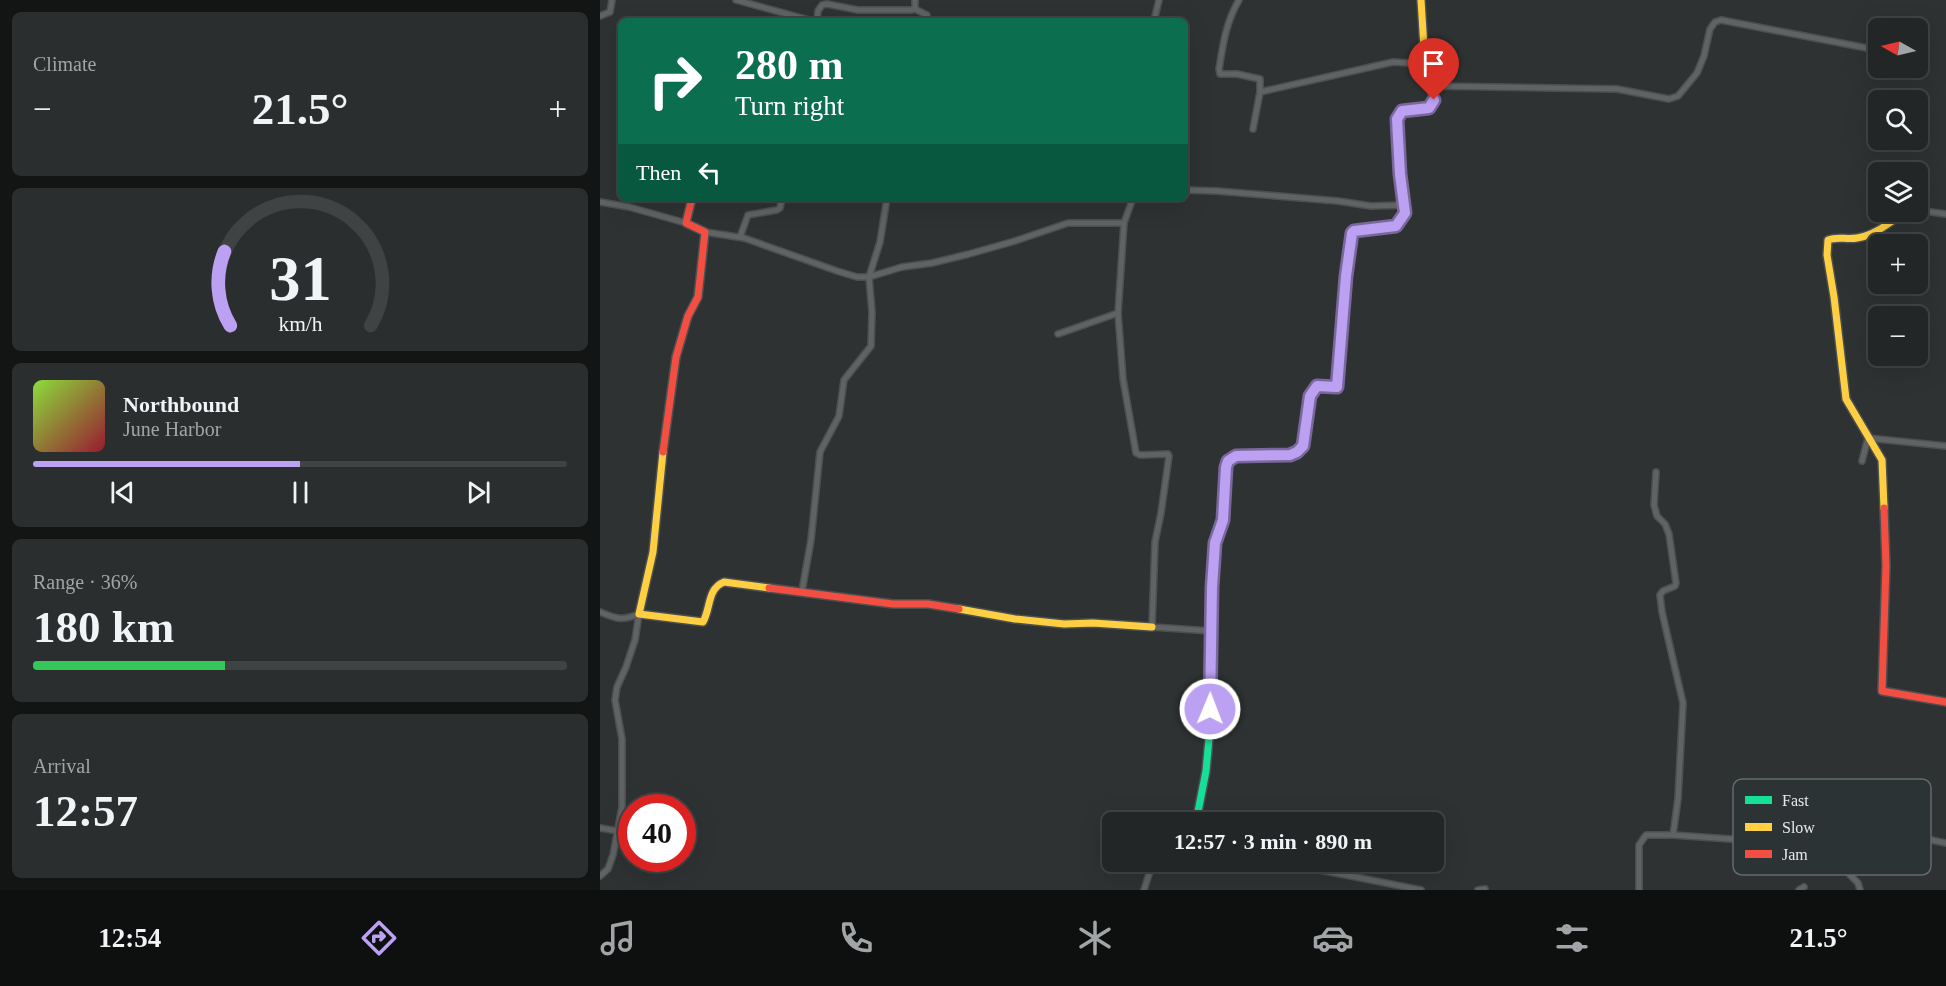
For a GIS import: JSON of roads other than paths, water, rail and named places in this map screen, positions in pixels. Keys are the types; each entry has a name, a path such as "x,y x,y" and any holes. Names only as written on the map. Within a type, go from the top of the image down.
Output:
{"street":[{"path":"600,16 610,12 612,0"},
{"path":"736,0 804,18"},
{"path":"915,0 915,9"},
{"path":"1155,18 1159,0"},
{"path":"1239,0 1225,32 1219,69 1220,74 1255,76 1260,79 1260,92 1253,129"},
{"path":"1198,812 1206,771 1210,728 1215,543 1223,520 1226,467 1228,461 1236,456 1290,455 1297,452 1303,446 1310,396 1317,386 1337,387 1346,276 1352,233 1396,226 1405,213 1397,119 1402,111 1429,108 1434,100 1425,64 1420,0"},
{"path":"816,18 822,5 827,4 858,10 915,9 927,15 927,18"},
{"path":"1432,86 1617,89 1669,99 1678,96 1697,73 1704,56 1710,29 1715,22 1721,20 1868,48"},
{"path":"1260,92 1393,62 1425,64"},
{"path":"1188,190 1217,190 1371,206 1404,205"},
{"path":"686,223 691,201"},
{"path":"740,237 748,215 777,210 780,208 781,201"},
{"path":"802,591 811,540 820,452 839,416 844,380 871,346 872,312 869,277 880,242 887,201"},
{"path":"1132,201 1124,223 1118,313 1123,379 1134,450 1140,455 1168,453 1169,456 1155,542 1152,627"},
{"path":"600,202 686,223 705,232 740,237 764,244 857,277 869,277 902,267 969,254 1068,224 1124,223"},
{"path":"1928,212 1946,214"},
{"path":"1890,222 1873,233 1856,238 1828,240 1827,255 1846,399 1882,460 1886,566 1881,691 1946,702"},
{"path":"622,794 622,749 615,700 616,687 635,640 653,552 665,433 676,357 688,316 698,297 705,232"},
{"path":"1058,334 1118,313"},
{"path":"1869,438 1946,446"},
{"path":"1862,461 1869,438"},
{"path":"1656,472 1654,505 1657,516 1665,524 1669,534 1676,583 1660,595 1683,703 1678,799 1673,835"},
{"path":"600,612 620,620 639,614 703,622 708,613 713,589 724,582 893,604 928,604 1064,624 1093,623 1211,631"},
{"path":"600,828 618,831 608,869 600,876"},
{"path":"1639,890 1639,845 1646,835 1733,839"},
{"path":"1931,840 1946,843"},
{"path":"1144,890 1150,872"},
{"path":"1330,872 1421,890"},
{"path":"1850,875 1858,883 1860,890"},
{"path":"1478,890 1485,889"}]}
